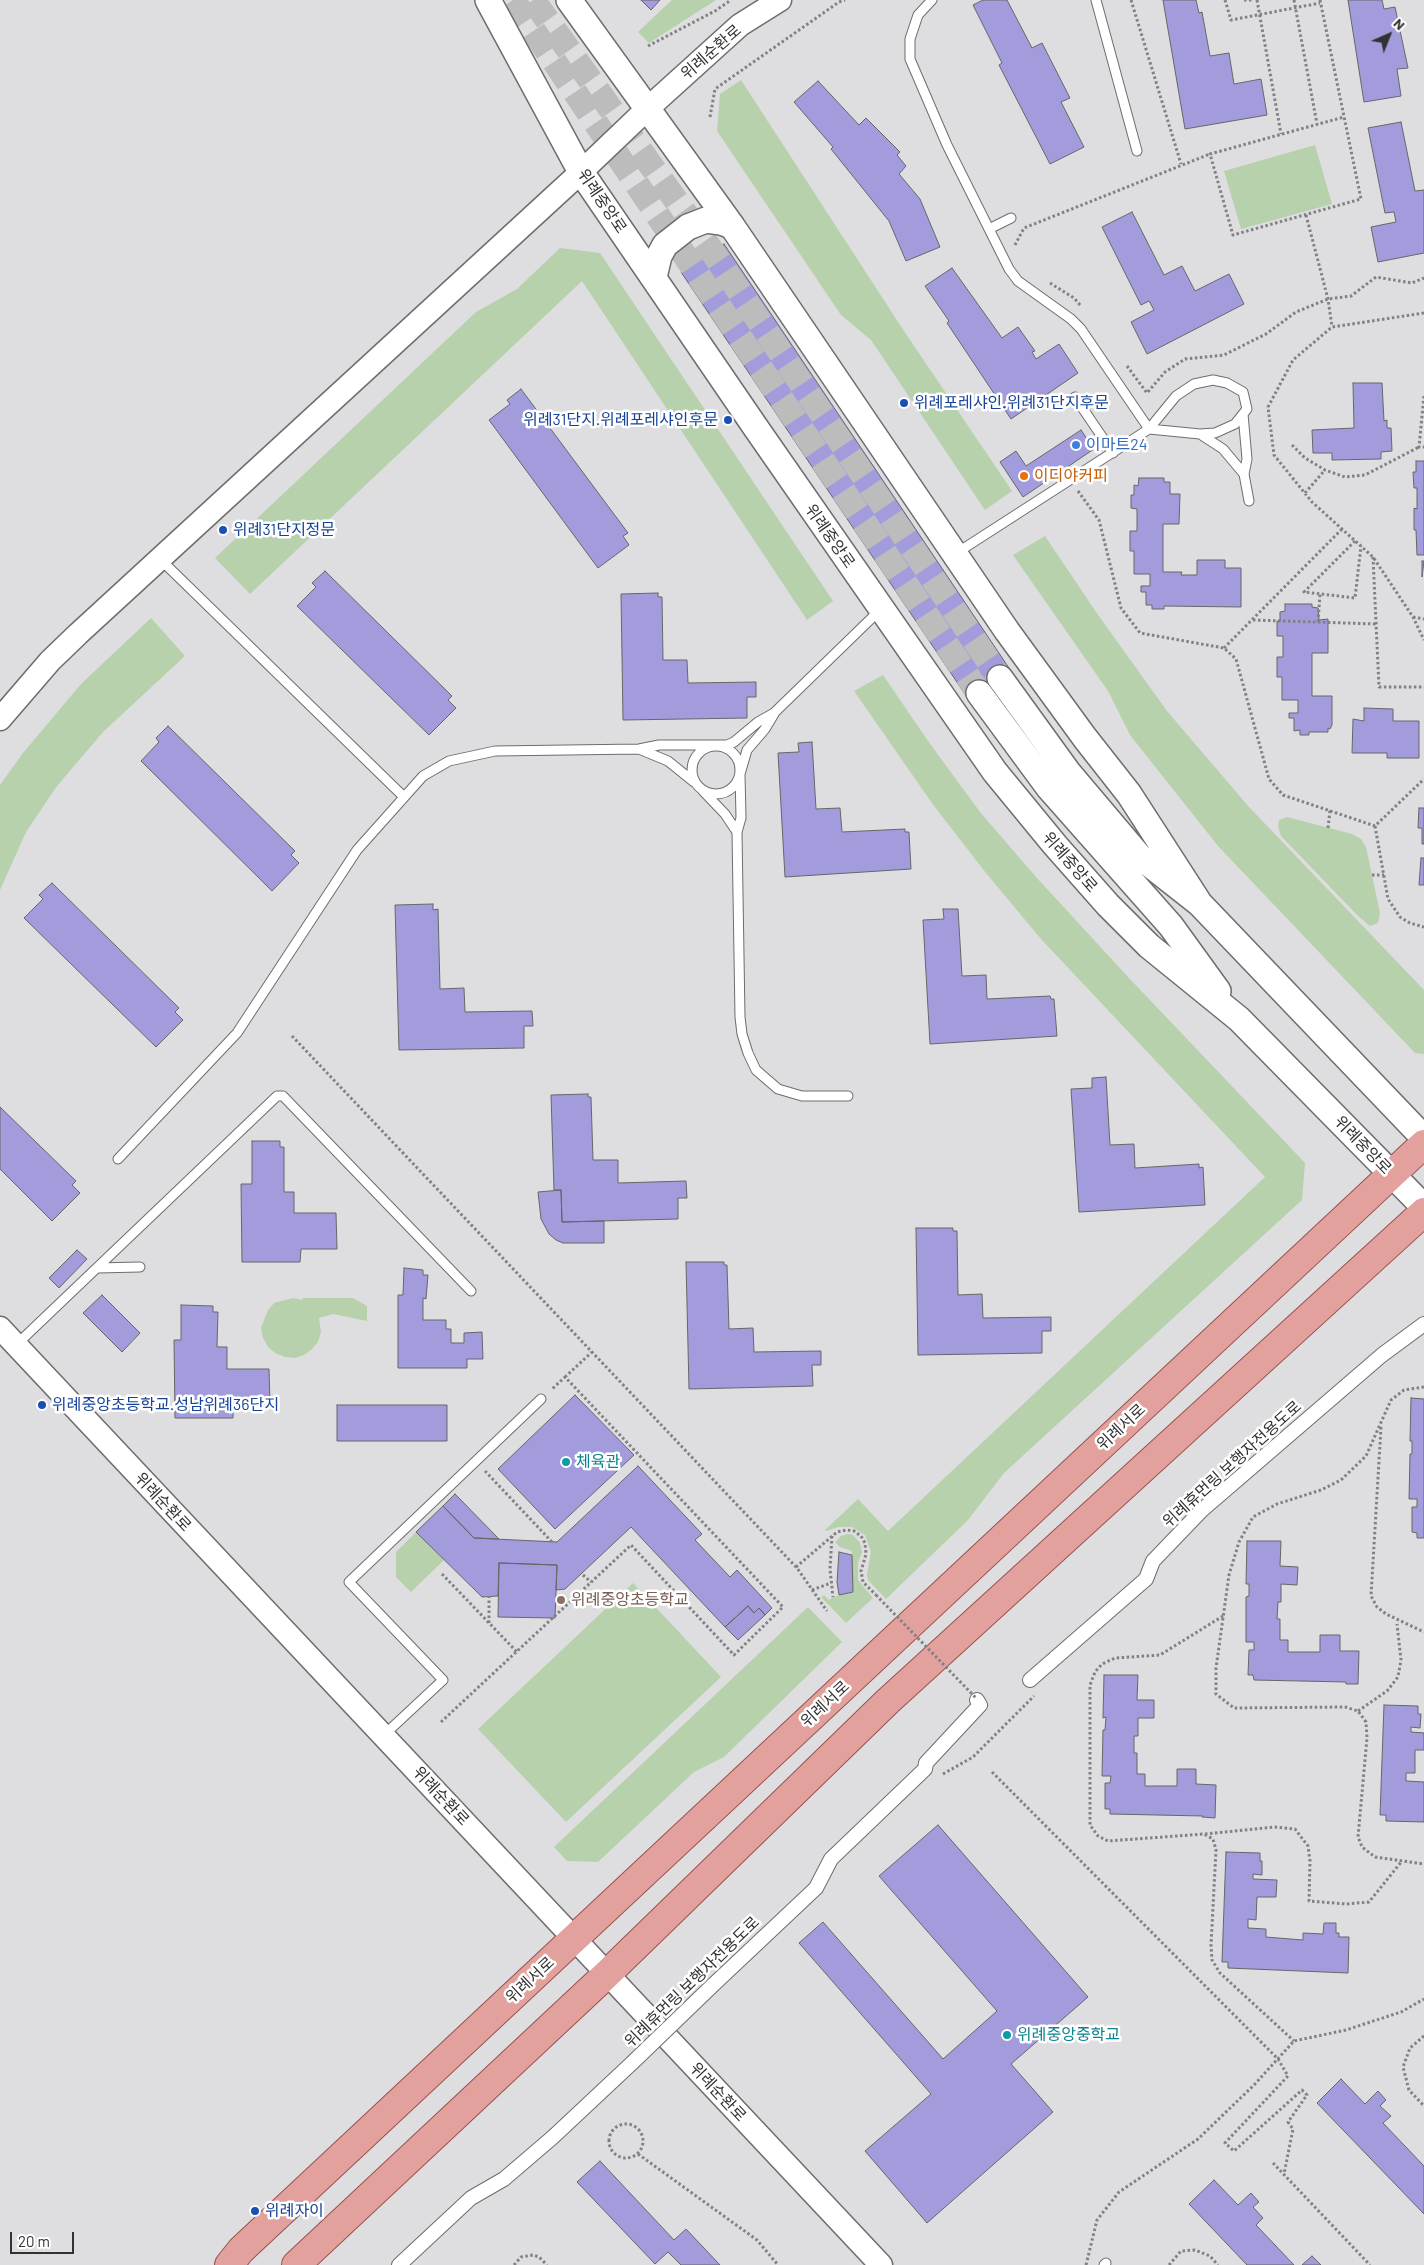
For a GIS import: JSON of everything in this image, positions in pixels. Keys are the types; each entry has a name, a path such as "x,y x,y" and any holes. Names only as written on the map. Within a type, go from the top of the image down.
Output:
{"main road":[{"name":"위례중앙로","path":"488,0 581,172 995,772 1055,846 1108,905 1149,946 1239,1019 1424,1207"},
{"path":"568,0 732,226 1030,662 1085,738 1129,794 1200,904"},
{"path":"654,277 659,256 665,245 688,227 706,220 732,226"},
{"path":"1000,678 1068,772 1139,856 1200,904 1424,1138"},
{"name":"위례중앙로","path":"979,693 1048,788 1171,926 1239,1019"},
{"name":"위례서로","path":"229,2265 241,2250 1424,1144"},
{"path":"296,2265 607,1974 888,1701 1424,1212"}],"street":[{"name":"위례순환로","path":"0,719 50,661 646,110 740,25 780,0"},
{"name":"위례휴먼링 보행자전용도로","path":"1030,1680 1146,1579 1153,1561 1202,1510 1382,1355 1422,1325"},
{"name":"위례순환로","path":"0,1328 881,2265"},
{"name":"위례휴먼링 보행자전용도로","path":"399,2265 471,2198 504,2179 553,2137 816,1888 831,1859 925,1769 926,1763 980,1705 977,1699"}],"lane":[{"path":"932,0 918,15 910,39 910,59 948,145 1009,269 1018,281 1071,319 1081,329 1149,429"},
{"path":"1096,0 1137,151"},
{"path":"989,229 1011,218"},
{"path":"955,554 1149,429 1176,396 1194,384 1213,380 1226,383 1243,392 1247,409 1235,424 1215,433 1200,434 1149,429"},
{"path":"1075,396 1113,453"},
{"path":"1243,414 1247,459 1244,474 1249,501"},
{"path":"1200,434 1223,450 1244,474"},
{"path":"160,559 404,797"},
{"path":"737,832 725,814 696,784 692,769 697,755 710,746 734,742 758,722 774,713 882,609"},
{"path":"639,749 677,767 702,790 717,794 725,792 732,788 740,774 747,750 765,729 774,713"},
{"path":"118,1160 237,1033 356,850 423,776 449,761 495,751 639,749 659,745 718,746 732,752 740,766 741,818 737,832 740,1016 744,1044 751,1061 762,1077 770,1084 786,1092 802,1096 848,1096"},
{"path":"16,1346 277,1096 283,1096 470,1291"},
{"path":"96,1268 140,1267"},
{"path":"384,1736 443,1680 349,1582 541,1399"}],"path":[{"path":"648,46 715,11 731,0"},
{"path":"710,117 714,89 839,2 845,0"},
{"path":"1131,0 1181,164"},
{"path":"1210,154 1233,235 1361,199 1320,2 1231,20 1225,0"},
{"path":"1244,0 1252,0"},
{"path":"1257,0 1281,134"},
{"path":"1294,0 1317,124"},
{"path":"1018,252 1015,245 1024,228 1181,164 1344,116"},
{"path":"1306,215 1328,298 1332,327"},
{"path":"1124,362 1147,393 1165,372 1186,359 1224,355 1266,334 1296,312 1328,298 1351,296 1376,278 1412,282 1424,278"},
{"path":"1049,282 1074,298 1084,310"},
{"path":"1424,313 1332,327 1292,360 1268,408 1274,455 1305,493 1373,557 1413,617 1424,640"},
{"path":"1419,447 1424,396"},
{"path":"1292,445 1305,458 1325,470 1345,477 1365,475 1419,447 1424,447"},
{"path":"1305,493 1325,470"},
{"path":"1070,480 1099,520 1122,608 1140,633 1224,648 1236,659 1269,779 1283,795 1376,826"},
{"path":"1224,648 1342,529"},
{"path":"1355,541 1304,592 1354,598 1362,546"},
{"path":"1373,557 1379,687 1424,687"},
{"path":"1318,622 1320,594"},
{"path":"1413,617 1424,619"},
{"path":"1253,620 1376,624"},
{"path":"1376,826 1424,779"},
{"path":"1328,828 1330,810"},
{"path":"1376,826 1388,899 1394,910 1410,923 1424,927"},
{"path":"1372,875 1384,875"},
{"path":"292,1036 796,1567 827,1611"},
{"path":"541,1399 592,1352"},
{"path":"441,1722 631,1545 734,1654 784,1607 565,1377"},
{"path":"1424,1386 1404,1390 1391,1400 1366,1456 1341,1480 1321,1490 1277,1504 1253,1517 1239,1542 1228,1574 1216,1668 1216,1694 1234,1708 1345,1707 1358,1711 1366,1722 1368,1738 1358,1837 1362,1847 1376,1857 1424,1864"},
{"path":"1381,1424 1371,1596 1377,1607 1386,1614 1424,1632"},
{"path":"476,1462 552,1542"},
{"path":"796,1567 832,1536 847,1530 861,1536 865,1543 866,1554 862,1566 862,1579 876,1596 977,1699"},
{"path":"832,1536 830,1552 833,1597"},
{"path":"442,1574 517,1652"},
{"path":"583,1575 591,1582"},
{"path":"812,1590 831,1583"},
{"path":"489,1623 490,1596"},
{"path":"1223,1616 1160,1654 1115,1658 1102,1664 1095,1672 1090,1685 1090,1825 1098,1836 1108,1841 1274,1827 1295,1829 1308,1846 1310,1862 1309,1901 1346,1904 1369,1902 1402,1861"},
{"path":"1358,1711 1387,1691 1398,1677 1401,1660 1397,1624"},
{"path":"992,1772 1278,2059 1288,2076 1226,2143 1234,2151 1302,2090 1307,2095 1288,2122 1293,2129 1284,2174"},
{"path":"1204,1834 1213,1839 1216,1850 1211,1945 1212,1960 1220,1973 1294,2041"},
{"path":"1086,2265 1097,2220 1119,2192 1198,2139 1254,2085 1294,2041 1346,2030 1401,2012 1424,1998"},
{"path":"1424,2036 1410,2048 1403,2067 1409,2090 1424,2106"},
{"path":"626,2125 637,2129 643,2138 641,2150 638,2154 622,2158 614,2152 610,2143 610,2137 616,2128 626,2125"},
{"path":"638,2154 757,2240 778,2265"},
{"path":"1273,2163 1370,2265"},
{"path":"1169,2265 1181,2251 1195,2250 1210,2256 1218,2265"},
{"path":"514,2265 521,2257 533,2255 540,2257 547,2265"}],"green space":[{"path":"672,0 716,0 649,43 638,32"},
{"path":"741,80 902,328 1012,491 985,510 871,340 841,315 717,131 720,94"},
{"path":"1315,145 1332,204 1241,229 1224,171"},
{"path":"560,248 600,253 833,601 807,620 582,281 250,594 215,558 476,312 517,289"},
{"path":"1045,536 1096,612 1167,711 1249,807 1424,990 1424,1054 1415,1053 1218,846 1130,735 1108,691 1013,555"},
{"path":"151,618 185,656 103,732 57,786 26,832 0,890 0,785 23,753 81,684"},
{"path":"883,675 980,812 1036,877 1305,1163 1302,1200 1004,1473 968,1520 886,1599 868,1580 867,1575 871,1552 865,1535 852,1527 838,1527 825,1530 858,1499 888,1531 1265,1177 1041,939 934,806 854,691"},
{"path":"1287,817 1352,834 1361,839 1366,847 1380,913 1378,923 1370,926 1359,917 1281,836 1278,827 1279,820"},
{"path":"293,1298 302,1300 303,1298 353,1298 367,1306 367,1321 333,1314 319,1318 321,1332 318,1342 312,1349 304,1355 295,1358 285,1357 275,1353 268,1347 263,1338 261,1328 268,1310 274,1303"},
{"path":"416,1532 444,1560 411,1592 396,1577 396,1552"},
{"path":"853,1535 860,1543 862,1552 858,1563 858,1580 873,1598 846,1623 821,1597 824,1595 829,1600 833,1597 853,1592 851,1572 852,1551 840,1547 835,1542 841,1536"},
{"path":"633,1583 721,1677 566,1822 478,1729"},
{"path":"808,1607 842,1642 724,1757 694,1772 598,1862 567,1861 554,1847"}],"building":[{"path":"641,0 660,0 651,10"},
{"path":"983,0 1007,0 1032,48 1042,43 1070,98 1061,102 1084,147 1050,164 999,65 1002,63 973,5"},
{"path":"1163,0 1196,0 1199,13 1202,12 1210,56 1229,53 1234,84 1261,79 1267,115 1185,129"},
{"path":"1348,0 1382,0 1384,9 1395,7 1408,68 1397,69 1401,96 1364,102"},
{"path":"818,81 859,125 866,118 900,152 897,155 906,166 899,174 920,199 940,247 906,261 889,221 831,149 833,147 794,102"},
{"path":"1401,122 1415,191 1424,190 1424,253 1378,262 1371,227 1396,222 1394,212 1385,213 1368,128"},
{"path":"1132,212 1164,275 1182,266 1195,291 1229,274 1244,304 1147,354 1131,322 1154,310 1149,301 1141,305 1102,227"},
{"path":"724,244 1011,671 969,700 681,272"},
{"path":"952,268 1002,338 1018,327 1035,351 1032,352 1036,359 1059,344 1078,373 1011,419 947,323 949,321 925,286"},
{"path":"1353,383 1382,383 1384,421 1387,420 1387,428 1391,428 1392,451 1381,452 1381,459 1332,460 1332,453 1313,453 1312,430 1354,428"},
{"path":"521,389 628,533 623,536 629,545 598,568 489,420 510,404 507,400"},
{"path":"1081,430 1094,449 1023,497 1000,462 1016,451 1026,466"},
{"path":"1416,461 1424,461 1424,555 1417,555 1416,530 1414,530 1414,508 1417,509 1417,488 1414,488 1413,472 1416,472"},
{"path":"1139,478 1164,478 1164,482 1170,482 1170,494 1180,494 1179,524 1163,524 1163,572 1182,572 1181,575 1197,575 1197,560 1225,560 1225,568 1241,568 1241,607 1164,606 1164,609 1152,609 1152,605 1146,605 1146,592 1141,592 1141,586 1150,586 1150,574 1134,574 1134,551 1130,551 1130,531 1137,531 1137,509 1131,508 1131,495 1134,495 1134,485 1138,486"},
{"path":"1422,561 1424,561 1422,577"},
{"path":"325,571 452,696 448,700 456,708 429,735 297,606 316,587 312,583"},
{"path":"658,593 658,597 662,597 663,660 687,660 688,683 756,682 756,697 747,697 747,718 623,720 621,594"},
{"path":"1285,604 1312,604 1312,607 1318,608 1319,620 1328,619 1328,653 1312,653 1312,696 1332,696 1332,725 1330,729 1328,728 1328,732 1309,732 1309,735 1300,735 1300,730 1294,731 1294,718 1289,718 1289,713 1298,713 1298,700 1282,700 1282,677 1277,677 1277,657 1283,657 1283,636 1277,636 1277,621 1280,621 1280,612 1285,611"},
{"path":"1364,708 1393,709 1393,721 1419,721 1419,758 1387,758 1387,753 1352,753 1353,719 1364,721"},
{"path":"168,726 295,851 291,855 299,863 272,891 141,761 159,742 156,738"},
{"path":"812,742 816,809 840,808 842,832 905,829 905,832 909,832 911,869 785,877 778,753 799,752 798,743"},
{"path":"1419,808 1424,808 1424,844 1422,844 1422,828 1418,828"},
{"path":"1421,858 1424,858 1424,885 1419,885"},
{"path":"52,883 179,1008 175,1012 183,1020 156,1047 24,918 43,899 39,895"},
{"path":"433,904 433,910 438,909 440,989 464,988 465,1012 532,1011 533,1026 524,1026 524,1048 399,1050 395,905"},
{"path":"943,909 958,909 962,976 986,975 987,999 1050,996 1051,999 1054,999 1057,1036 930,1044 923,920 944,919"},
{"path":"1106,1077 1110,1145 1134,1144 1135,1168 1199,1164 1199,1168 1203,1167 1205,1205 1079,1212 1071,1089 1092,1088 1092,1078"},
{"path":"588,1094 588,1097 591,1097 593,1160 618,1160 618,1183 686,1181 687,1198 678,1198 678,1219 562,1222 561,1190 554,1190 551,1095"},
{"path":"0,1107 76,1181 72,1185 80,1193 52,1221 0,1169"},
{"path":"252,1141 280,1141 280,1147 284,1147 284,1192 294,1192 294,1213 336,1213 337,1249 301,1249 300,1262 242,1262 241,1184 252,1184"},
{"path":"561,1190 562,1222 604,1221 604,1243 563,1243 549,1234 541,1219 538,1192"},
{"path":"916,1228 953,1228 953,1231 957,1231 958,1295 982,1294 983,1318 1051,1317 1051,1331 1042,1331 1042,1353 918,1355"},
{"path":"77,1250 87,1259 59,1288 49,1278"},
{"path":"686,1262 724,1262 724,1265 727,1265 729,1329 753,1328 754,1352 821,1351 821,1365 812,1365 813,1386 689,1389"},
{"path":"404,1268 423,1270 423,1275 428,1275 426,1299 423,1298 423,1320 446,1320 446,1329 451,1329 451,1343 464,1343 464,1333 482,1332 483,1359 467,1359 467,1368 398,1368 398,1295 403,1295"},
{"path":"102,1295 140,1333 122,1352 83,1313"},
{"path":"181,1305 213,1306 213,1312 218,1312 217,1347 227,1347 227,1369 269,1369 270,1404 233,1405 233,1418 175,1418 174,1340 181,1340"},
{"name":"체육관","path":"575,1395 634,1455 555,1529 498,1469"},
{"path":"1411,1398 1424,1399 1424,1538 1417,1538 1417,1533 1412,1532 1412,1507 1417,1507 1417,1499 1409,1499 1410,1454 1412,1454 1412,1441 1410,1441"},
{"path":"337,1405 447,1405 447,1441 337,1441"},
{"path":"638,1466 702,1534 695,1540 730,1577 737,1570 772,1608 765,1615 759,1608 754,1613 748,1606 725,1627 631,1527 565,1589 556,1590 557,1565 499,1563 498,1596 482,1597 416,1532 443,1506 474,1538 557,1542"},
{"path":"455,1494 499,1539 474,1538 443,1506"},
{"path":"1247,1541 1281,1541 1280,1566 1298,1567 1297,1585 1281,1584 1281,1602 1278,1602 1277,1619 1280,1619 1280,1640 1288,1640 1288,1652 1320,1652 1320,1635 1340,1635 1340,1651 1359,1651 1358,1684 1346,1684 1346,1682 1254,1680 1253,1675 1248,1675 1249,1650 1254,1650 1254,1642 1246,1642 1246,1597 1249,1596 1249,1584 1246,1584"},
{"path":"839,1552 852,1555 853,1592 839,1595 837,1582"},
{"path":"499,1563 557,1565 555,1618 498,1617"},
{"path":"748,1606 754,1613 759,1608 765,1615 738,1640 725,1627"},
{"path":"1104,1675 1138,1675 1137,1700 1154,1700 1154,1718 1138,1718 1138,1736 1134,1736 1134,1753 1137,1753 1137,1774 1145,1774 1145,1786 1177,1786 1177,1769 1196,1769 1196,1784 1216,1785 1215,1818 1203,1816 1110,1814 1110,1809 1105,1809 1105,1783 1110,1783 1111,1776 1102,1776 1103,1730 1105,1730 1106,1717 1103,1718"},
{"path":"1384,1705 1418,1706 1418,1714 1421,1714 1420,1728 1411,1727 1411,1732 1424,1733 1424,1750 1415,1750 1415,1773 1406,1773 1406,1781 1424,1782 1424,1822 1386,1821 1386,1815 1380,1815"},
{"name":"위례중앙중학교","path":"938,1825 1088,1997 1011,2064 1053,2112 927,2223 865,2151 931,2094 799,1943 823,1922 943,2059 997,2011 879,1876"},
{"path":"1226,1852 1260,1853 1262,1875 1253,1874 1253,1879 1277,1880 1276,1897 1257,1897 1256,1920 1248,1919 1248,1928 1266,1929 1266,1937 1303,1940 1303,1933 1323,1934 1324,1923 1336,1923 1336,1933 1339,1933 1339,1937 1349,1937 1348,1973 1228,1968 1228,1962 1222,1962"},
{"path":"1341,2079 1365,2104 1378,2091 1386,2100 1380,2106 1391,2116 1383,2123 1424,2166 1424,2214 1317,2103"},
{"path":"600,2161 674,2240 686,2229 720,2265 681,2265 668,2252 655,2264 577,2182"},
{"path":"1214,2180 1238,2205 1251,2193 1259,2202 1253,2207 1263,2218 1256,2225 1294,2265 1247,2265 1189,2204"},
{"path":"1312,2256 1321,2265 1302,2265"}],"tunnel":[{"path":"513,0 979,693"},
{"path":"533,0 712,251 1000,678"}],"place":[{"name":"위례포레샤인.위례31단지후문","path":"904,403"},
{"name":"위례31단지.위례포레샤인후문","path":"728,420"},
{"name":"이마트24","path":"1076,445"},
{"name":"이디야커피","path":"1024,476"},
{"name":"위례31단지정문","path":"223,530"},
{"name":"위례중앙초등학교.성남위례36단지","path":"42,1405"},
{"name":"체육관","path":"566,1462"},
{"name":"위례중앙초등학교","path":"561,1600"},
{"name":"위례중앙중학교","path":"1007,2035"},
{"name":"위례자이","path":"255,2211"}]}
